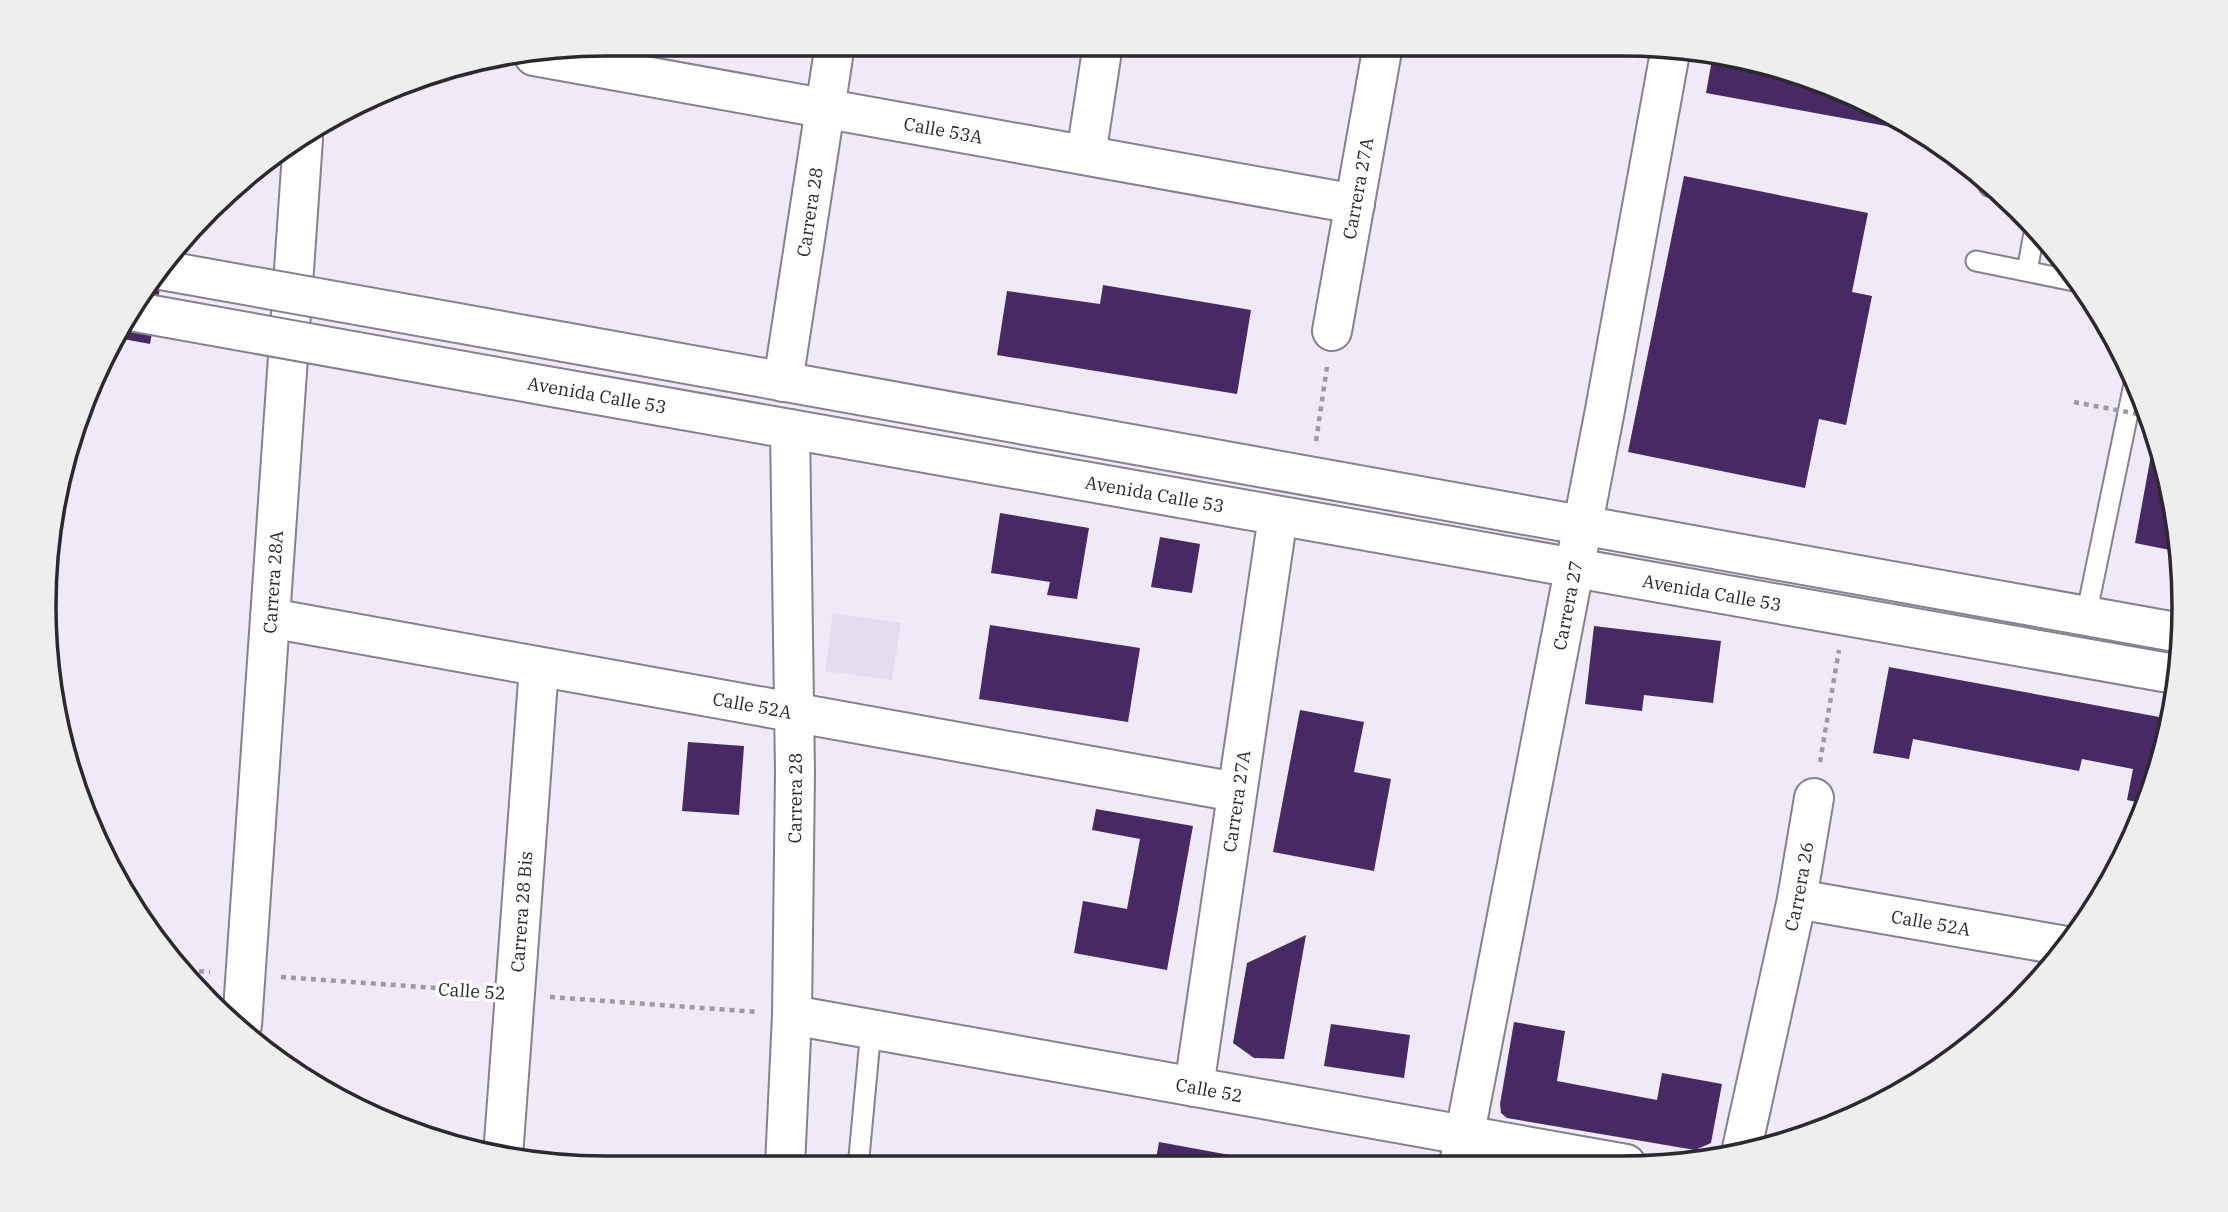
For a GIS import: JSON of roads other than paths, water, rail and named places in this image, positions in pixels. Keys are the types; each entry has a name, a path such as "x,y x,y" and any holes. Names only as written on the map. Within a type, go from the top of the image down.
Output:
{"street":[{"name":"Carrera 28","path":"783,382 833,56"},
{"path":"1086,155 1101,56"},
{"name":"Carrera 27A","path":"1332,331 1381,56"},
{"name":"Calle 53A","path":"564,58 1355,204"},
{"name":"Carrera 27","path":"1462,1150 1669,58"},
{"name":"Carrera 28A","path":"242,1019 302,148"},
{"path":"170,272 2171,631"},
{"name":"Avenida Calle 53","path":"141,313 2168,673"},
{"name":"Carrera 28","path":"785,1156 779,1014 794,710 790,429"},
{"name":"Carrera 27A","path":"1194,1087 1278,516"},
{"name":"Calle 52A","path":"270,618 794,710 1236,792"},
{"name":"Carrera 28 Bis","path":"504,1146 539,667"},
{"name":"Carrera 26","path":"1743,1142 1797,899 1814,798"},
{"name":"Calle 52A","path":"1797,899 2056,944"},
{"name":"Calle 52","path":"779,1014 1194,1087 1462,1150 1532,1156"}],"lane":[{"path":"2027,271 2033,240"},
{"path":"1976,261 2064,279"},
{"path":"2086,616 2130,397"},
{"path":"859,1156 871,1029"}]}
